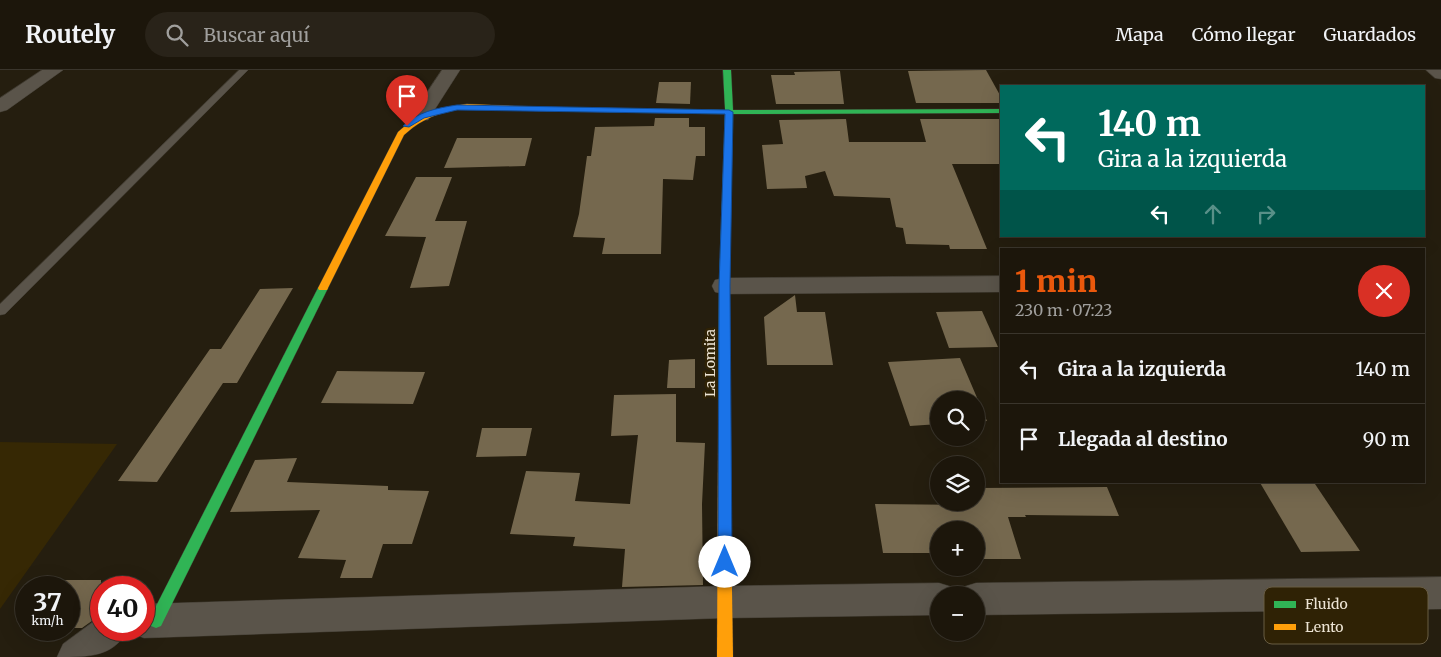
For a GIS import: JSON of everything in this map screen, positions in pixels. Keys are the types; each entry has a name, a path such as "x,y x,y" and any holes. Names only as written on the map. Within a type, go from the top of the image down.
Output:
{"street":[{"path":"0,106 54,70"},
{"path":"422,116 451,70"},
{"name":"La Lomita","path":"725,657 724,286 729,112 727,70"},
{"path":"1435,70 1441,74"},
{"path":"155,611 401,134 407,126 422,116 438,110 457,107 729,112 1000,111"},
{"path":"724,286 1000,284"},
{"path":"1428,593 1441,593"},
{"path":"985,599 1264,595"},
{"path":"155,621 725,602 930,599"},
{"path":"76,657 96,641"}],"lane":[{"path":"0,311 244,70"}],"shaded area":[{"path":"0,442 117,444 23,576 15,576 15,588 0,609"}],"building":[{"path":"986,70 1000,95 1000,103 916,103 908,71"},
{"path":"840,71 844,104 776,104 771,75 795,75 794,72"},
{"path":"659,82 691,82 690,104 656,103"},
{"path":"655,118 689,118 689,127 705,127 705,156 696,156 693,180 663,179 661,254 602,254 605,238 573,237 579,214 587,156 591,156 595,127 654,126"},
{"path":"846,119 849,142 926,142 920,119 1000,119 1000,164 952,164 987,249 950,249 949,245 906,244 903,228 896,227 890,198 834,196 825,171 805,176 807,188 767,189 762,145 783,144 779,120"},
{"path":"457,138 532,138 525,166 444,168"},
{"path":"416,177 452,177 435,221 467,221 449,286 410,288 426,237 385,236"},
{"path":"293,288 237,383 223,383 157,482 118,481 210,349 221,349 260,289"},
{"path":"795,295 797,312 825,312 833,365 767,365 764,317"},
{"path":"982,311 998,347 949,348 936,312"},
{"path":"960,358 974,391 930,391 930,425 910,426 888,362"},
{"path":"695,359 695,388 667,388 669,360"},
{"path":"337,371 425,372 413,404 321,403"},
{"path":"676,394 676,442 705,443 702,504 703,585 622,587 625,549 573,546 575,537 510,534 526,471 580,473 575,501 630,504 638,435 611,436 614,395"},
{"path":"482,428 532,428 526,456 476,457"},
{"path":"297,458 287,482 388,486 388,490 429,491 412,544 383,544 372,578 340,578 346,560 298,558 320,510 230,512 255,460"},
{"path":"1260,483 1314,483 1360,551 1301,552"},
{"path":"1107,487 1119,516 1025,515 1026,517 1008,517 1021,559 985,559 985,521 930,521 930,553 883,553 875,504 930,505 930,511 985,511 985,488"},
{"path":"80,580 90,580 90,622 80,628"}],"traffic: fast":[{"path":"724,454 724,286 729,112 727,70"},
{"path":"541,109 729,112 1000,111"},
{"path":"156,621 323,288"}],"traffic: slow":[{"path":"323,288 401,134 414,122 430,114 467,106 541,109"},
{"path":"724,454 725,657"}],"route":[{"path":"407,126 422,116 438,110 457,107 729,112 724,286 725,562"}]}
